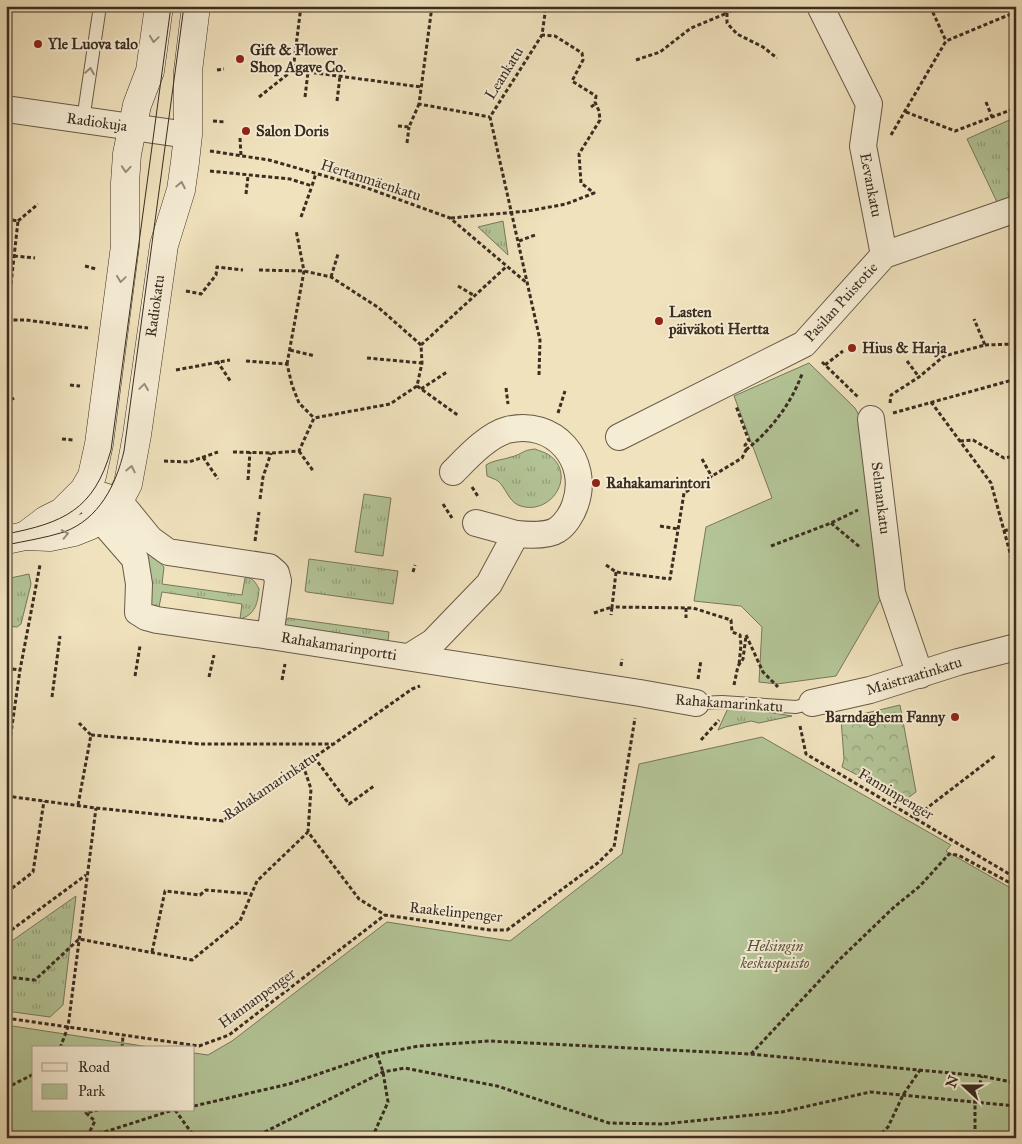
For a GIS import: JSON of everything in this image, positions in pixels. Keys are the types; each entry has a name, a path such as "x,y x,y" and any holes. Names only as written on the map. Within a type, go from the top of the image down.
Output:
{"street":[{"path":"16,538 62,512 84,490 92,476 99,444 126,246 125,183 127,154 136,105 150,71 159,6"},
{"name":"Radiokatu","path":"110,510 128,484 164,245 199,128 188,71 196,6"},
{"name":"Eevankatu","path":"820,6 869,104 863,146 884,255"},
{"name":"Radiokuja","path":"6,109 132,126 199,128"},
{"name":"Pasilan Puistotie","path":"619,437 804,344 884,255 1016,209"},
{"name":"Selmankatu","path":"879,417 881,501 892,593 920,675"},
{"path":"462,479 486,441 506,430 528,428 550,434 568,449 578,469 580,492 572,514 557,530 537,535 516,534 470,515"},
{"name":"Rahakamarinportti","path":"84,490 168,552 269,567 276,573 278,581 270,636"},
{"path":"16,538 50,537 66,534 89,526 110,510"},
{"name":"Rahakamarinportti","path":"110,510 135,559 139,584 138,612 146,617 409,658"},
{"path":"409,658 433,642 489,584 516,534"},
{"name":"Maistraatinkatu","path":"804,705 870,690 958,662 1016,647"},
{"name":"Rahakamarinkatu","path":"409,658 640,693 697,692"}],"lane":[{"path":"83,120 100,6"},
{"name":"Rahakamarinkatu","path":"697,692 722,702 804,705"}],"path":[{"path":"294,70 301,6"},
{"path":"407,143 409,127 419,104 432,6"},
{"name":"Leankatu","path":"539,375 540,340 490,117 542,35 546,6"},
{"path":"719,6 726,13 726,23 737,34 763,47 777,58"},
{"path":"636,60 660,52 691,28 738,6"},
{"path":"930,6 946,41"},
{"path":"868,169 906,112 946,41 1016,12"},
{"path":"450,218 528,211 566,204 594,193 581,183 579,154 600,120 599,111 595,104 596,96 570,82 583,60 582,53 555,36 542,35"},
{"path":"217,70 224,69"},
{"path":"259,97 294,70 421,87"},
{"path":"305,97 308,72"},
{"path":"337,101 340,76"},
{"path":"986,102 992,117"},
{"path":"419,104 490,117"},
{"path":"591,107 595,104"},
{"path":"906,112 956,131 1016,108"},
{"path":"199,128 224,122"},
{"path":"398,126 409,127"},
{"name":"Hertanmäenkatu","path":"199,128 206,150 269,160 316,173 367,188 450,218 528,284"},
{"path":"240,138 241,156"},
{"path":"212,172 290,179 312,186"},
{"path":"301,217 316,173"},
{"path":"246,194 248,176"},
{"path":"38,204 18,221 6,320 26,320 88,328"},
{"path":"6,219 18,221"},
{"path":"296,230 304,271 287,364 299,403 314,418"},
{"path":"519,241 535,235"},
{"path":"331,278 338,254"},
{"path":"14,256 35,258"},
{"path":"85,266 96,269"},
{"path":"421,345 507,266"},
{"path":"186,291 201,294 216,275 216,267 243,270"},
{"path":"259,270 304,271 331,278 379,308 421,345 422,363 417,386 390,404 314,418"},
{"path":"458,286 475,296"},
{"path":"974,319 985,345"},
{"path":"804,344 879,417"},
{"path":"606,565 616,572 670,579 684,493 742,458 746,450 760,439 790,401 802,375 804,344"},
{"path":"879,417 891,395 919,377 944,356 985,345 1016,344"},
{"path":"290,350 315,356"},
{"path":"825,365 843,351"},
{"path":"367,358 422,363"},
{"path":"176,370 230,360"},
{"path":"217,361 231,382"},
{"path":"246,361 287,364"},
{"path":"907,361 919,377"},
{"path":"421,389 447,372"},
{"path":"879,417 1016,379"},
{"path":"727,382 749,441 745,445 746,450"},
{"path":"70,385 80,386"},
{"path":"417,386 459,416"},
{"path":"506,388 508,405"},
{"path":"557,416 565,391"},
{"path":"6,403 14,398"},
{"path":"931,402 991,483 1012,560 1016,559"},
{"path":"299,451 314,418"},
{"path":"62,439 73,440"},
{"path":"960,441 973,440 1004,458 1016,456"},
{"path":"233,452 271,454 299,451"},
{"path":"299,451 314,472"},
{"path":"164,461 189,462 218,452"},
{"path":"248,480 250,452"},
{"path":"260,499 263,478 271,454"},
{"path":"203,457 218,479"},
{"path":"702,459 712,477"},
{"path":"462,479 470,515"},
{"path":"771,546 881,501"},
{"path":"443,504 470,515"},
{"path":"254,549 259,512"},
{"path":"660,526 678,529"},
{"path":"1004,531 1016,527"},
{"path":"6,768 20,670 40,565"},
{"path":"413,572 415,565"},
{"path":"611,615 616,572"},
{"path":"594,613 612,607 693,608 731,620 732,632 740,635 741,645 734,685"},
{"path":"686,608 686,618"},
{"path":"739,665 743,659 746,635 763,672 782,690"},
{"path":"52,697 60,636"},
{"path":"135,676 140,646"},
{"path":"209,678 214,655"},
{"path":"697,692 701,660"},
{"path":"282,680 285,664"},
{"path":"6,668 20,670"},
{"name":"Rahakamarinkatu","path":"6,796 96,808 223,821 412,689 424,684"},
{"name":"Raakelinpenger","path":"308,832 360,899 384,915 490,930 507,930 599,862 614,847 640,693"},
{"name":"Fanninpenger","path":"804,705 806,754 1016,878"},
{"path":"78,723 91,735 200,744 333,744"},
{"path":"78,805 91,735"},
{"path":"914,818 996,755"},
{"path":"314,757 349,804 374,786"},
{"path":"79,939 192,960 240,921 257,881 308,832 311,790 303,765"},
{"path":"6,888 11,888 33,872 44,800"},
{"path":"61,1046 68,1027 96,808"},
{"path":"750,1054 838,961 893,908 920,886 949,854 958,855 1016,886"},
{"path":"982,868 986,860"},
{"path":"6,934 87,874"},
{"path":"152,952 165,891 200,895 206,890 252,894"},
{"name":"Hannanpenger","path":"6,1018 199,1046 229,1036 384,915"},
{"path":"6,977 35,980 79,939"},
{"path":"122,1046 123,1036"},
{"path":"195,1106 290,1084 377,1054 419,1046 489,1041 750,1054 982,1076 1016,1083"},
{"path":"372,1138 388,1102 383,1072 377,1054"},
{"path":"253,1138 383,1072 405,1068 497,1086 609,1123 663,1124 782,1112 870,1092 1016,1106"},
{"path":"877,1138 888,1127 903,1095 920,1070"},
{"path":"6,1088 32,1075"},
{"path":"975,1129 975,1101 982,1076"},
{"path":"87,1138 94,1121 86,1113 90,1112"},
{"path":"87,1138 168,1112"},
{"path":"176,1112 191,1132 202,1138"},
{"path":"6,1134 13,1138"}],"green space":[{"path":"1016,117 1016,195 997,202 967,139"},
{"path":"503,221 508,255 478,227"},
{"path":"809,363 855,408 861,419 884,593 836,676 777,684 759,682 762,627 741,606 694,601 706,527 772,498 734,396"},
{"path":"535,449 547,454 557,463 561,473 560,483 550,500 530,507 518,505 498,481 487,476 486,465 527,450"},
{"path":"364,494 391,498 383,556 355,552"},
{"path":"146,546 164,567 162,584 242,595 245,578 250,578 259,589 255,608 249,615 240,619 242,604 162,592 159,607 153,606 149,603 149,565 141,551"},
{"path":"309,559 398,571 393,604 305,591"},
{"path":"29,574 31,584 21,624 17,627 6,626 6,579"},
{"path":"288,618 389,632 388,641 289,628 285,622"},
{"path":"900,705 916,792 905,800 842,767 844,759 841,719"},
{"path":"729,706 792,716 759,723 751,721 718,730"},
{"name":"Helsingin keskuspuisto","path":"762,737 951,845 946,851 1016,891 1016,1138 6,1138 6,1025 143,1046 32,1046 32,1112 195,1112 195,1053 208,1055 232,1041 387,922 510,941 622,854 639,764"},
{"path":"76,896 63,1005 50,1017 6,1011 6,945"}],"tram line":[{"path":"6,534 44,525 74,510 95,487 104,470 111,450 171,6"},
{"path":"6,545 64,532 87,519 96,510 111,488 121,464 184,6"}],"place":[{"name":"Yle Luova talo","path":"38,44"},
{"name":"Gift & Flower Shop Agave Co.","path":"240,59"},
{"name":"Salon Doris","path":"246,131"},
{"name":"Lasten päiväkoti Hertta","path":"659,321"},
{"name":"Hius & Harja","path":"852,348"},
{"name":"Rahakamarintori","path":"596,483"},
{"name":"Barndaghem Fanny","path":"955,717"}]}
